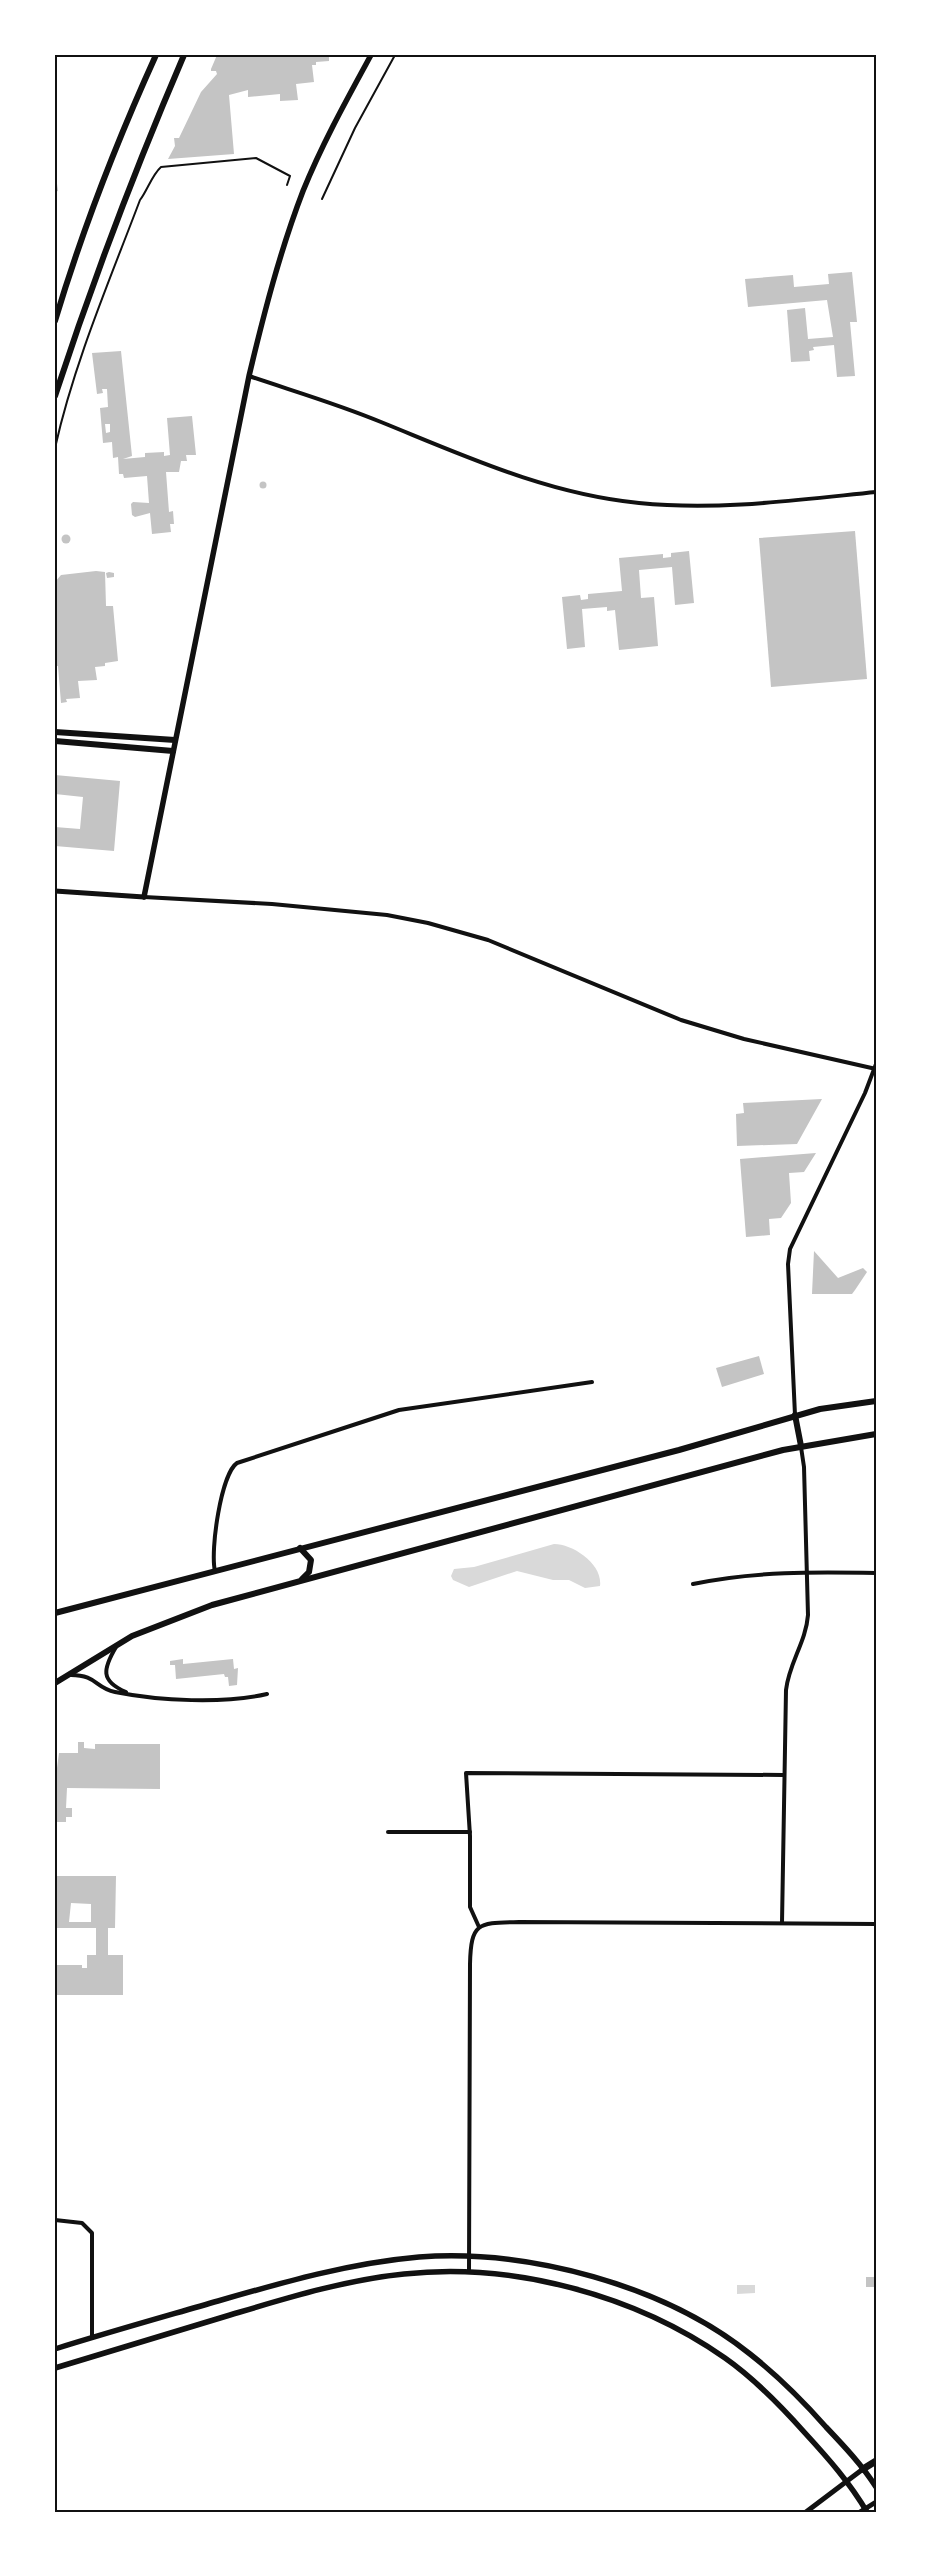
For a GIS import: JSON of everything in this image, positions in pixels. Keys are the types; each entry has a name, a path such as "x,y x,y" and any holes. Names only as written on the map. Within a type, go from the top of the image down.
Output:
{"highway":[{"path":"863,2469 876,2461"}],"main road":[{"path":"55,321 115,151 156,55"},
{"path":"55,396 137,164 184,55"},
{"path":"144,897 249,376 269,293 303,191 336,120 370,55"},
{"path":"55,732 175,740"},
{"path":"55,741 173,751"},
{"path":"55,1613 679,1450 795,1415 835,1406 876,1401"},
{"path":"795,1415 801,1446"},
{"path":"55,1683 118,1644 198,1610 301,1580 801,1446 876,1434"},
{"path":"300,1548 312,1560 309,1572 301,1580"},
{"path":"55,2348 273,2285 340,2269 410,2258 470,2255 522,2260 568,2269 663,2303 706,2324 750,2353 784,2383 863,2469 876,2487"},
{"path":"55,2368 317,2290 366,2279 405,2274 469,2272 500,2274 566,2287 657,2319 698,2341 738,2368 768,2394 821,2450 846,2480 864,2511"}],"street":[{"path":"249,376 357,412 503,472 586,495 638,503 694,506 754,504 876,492"},
{"path":"55,891 272,904 387,915 428,923 488,940 682,1020 744,1038 876,1067 790,1249 788,1264 795,1415"},
{"path":"215,1571 213,1562 217,1523 228,1472 237,1462 399,1410 592,1382"},
{"path":"782,1923 783,1775 787,1678 807,1624 804,1467 801,1446"},
{"path":"693,1584 723,1578 806,1572 876,1573"},
{"path":"118,1644 108,1660 107,1676 113,1685 131,1694"},
{"path":"66,1675 84,1675 110,1691 155,1697 234,1699 267,1694"},
{"path":"479,1927 470,1907 470,1832 466,1773 783,1775"},
{"path":"388,1832 470,1832"},
{"path":"469,2272 470,1946 474,1931 479,1927 494,1922 876,1924"},
{"path":"55,2220 82,2223 92,2234 92,2338"},
{"path":"806,2512 863,2469"},
{"path":"864,2511 876,2502"}],"path":[{"path":"322,199 355,128 395,55"},
{"path":"55,448 66,401 81,359 140,200 151,184 156,171 161,168 256,158 290,176 287,185"}],"shaded area":[{"path":"554,1544 570,1547 578,1551 592,1563 600,1578 600,1586 585,1588 569,1580 553,1580 517,1571 469,1587 453,1580 451,1576 454,1569 474,1567"},
{"path":"737,2285 755,2285 755,2293 737,2294"}],"building":[{"path":"217,55 329,55 329,61 316,62 316,65 312,65 314,82 296,84 298,100 280,101 280,94 248,97 248,90 229,95 234,154 168,159 175,146 174,138 179,138 201,92 217,74 216,71 211,71 211,69"},
{"path":"55,176 58,191 55,192"},
{"path":"852,272 857,322 850,322 855,376 837,377 834,345 813,347 814,350 809,351 810,361 791,362 787,310 805,308 808,339 833,337 827,300 748,307 745,279 793,275 794,287 829,284 828,274"},
{"path":"121,351 132,456 123,459 145,457 145,453 164,452 164,456 170,455 167,418 192,416 196,455 186,455 187,461 181,461 179,472 166,472 169,512 173,511 174,524 170,524 171,532 152,534 150,513 135,517 132,515 131,504 133,502 149,503 147,476 124,478 123,474 119,474 118,457 113,458 112,442 103,443 100,408 108,407 107,389 102,389 103,393 97,394 92,353","holes":["105,424 110,424 110,432 106,433"]},
{"path":"263,481 267,485 263,489 259,485"},
{"path":"855,531 867,679 771,687 759,538"},
{"path":"66,535 70,539 66,543 62,539"},
{"path":"689,551 694,603 675,605 672,567 639,570 641,598 654,597 658,646 619,650 615,610 607,611 607,607 582,609 585,647 567,649 562,597 580,595 581,600 588,599 588,594 622,591 619,558 663,554 663,558 671,557 671,553"},
{"path":"96,571 105,572 106,606 113,606 118,661 105,663 105,666 95,667 97,680 78,681 80,698 66,699 67,702 61,703 58,666 55,666 55,582 61,575"},
{"path":"106,573 114,573 114,577 107,578"},
{"path":"55,775 120,781 114,851 55,846 55,827 80,829 83,797 55,794"},
{"path":"822,1099 797,1144 737,1146 736,1114 744,1113 743,1103"},
{"path":"816,1153 804,1172 789,1173 791,1203 781,1218 769,1219 770,1235 746,1237 740,1159"},
{"path":"814,1251 838,1278 863,1268 867,1272 852,1294 812,1294"},
{"path":"759,1356 764,1374 722,1387 716,1368"},
{"path":"183,1659 183,1664 233,1659 234,1669 238,1668 237,1685 229,1686 228,1677 225,1677 224,1674 176,1679 175,1665 170,1665 170,1661"},
{"path":"78,1742 84,1742 84,1748 95,1749 95,1744 160,1744 160,1789 67,1788 66,1808 72,1808 72,1817 66,1817 66,1822 55,1822 55,1783 59,1753 78,1753"},
{"path":"55,1873 57,1873 57,1876 116,1876 115,1928 108,1928 108,1955 123,1955 123,1995 55,1995 55,1965 82,1965 82,1968 87,1968 87,1955 96,1955 96,1928 55,1928","holes":["71,1903 91,1904 91,1922 69,1922"]},
{"path":"866,2277 876,2277 876,2287 866,2287"}]}
